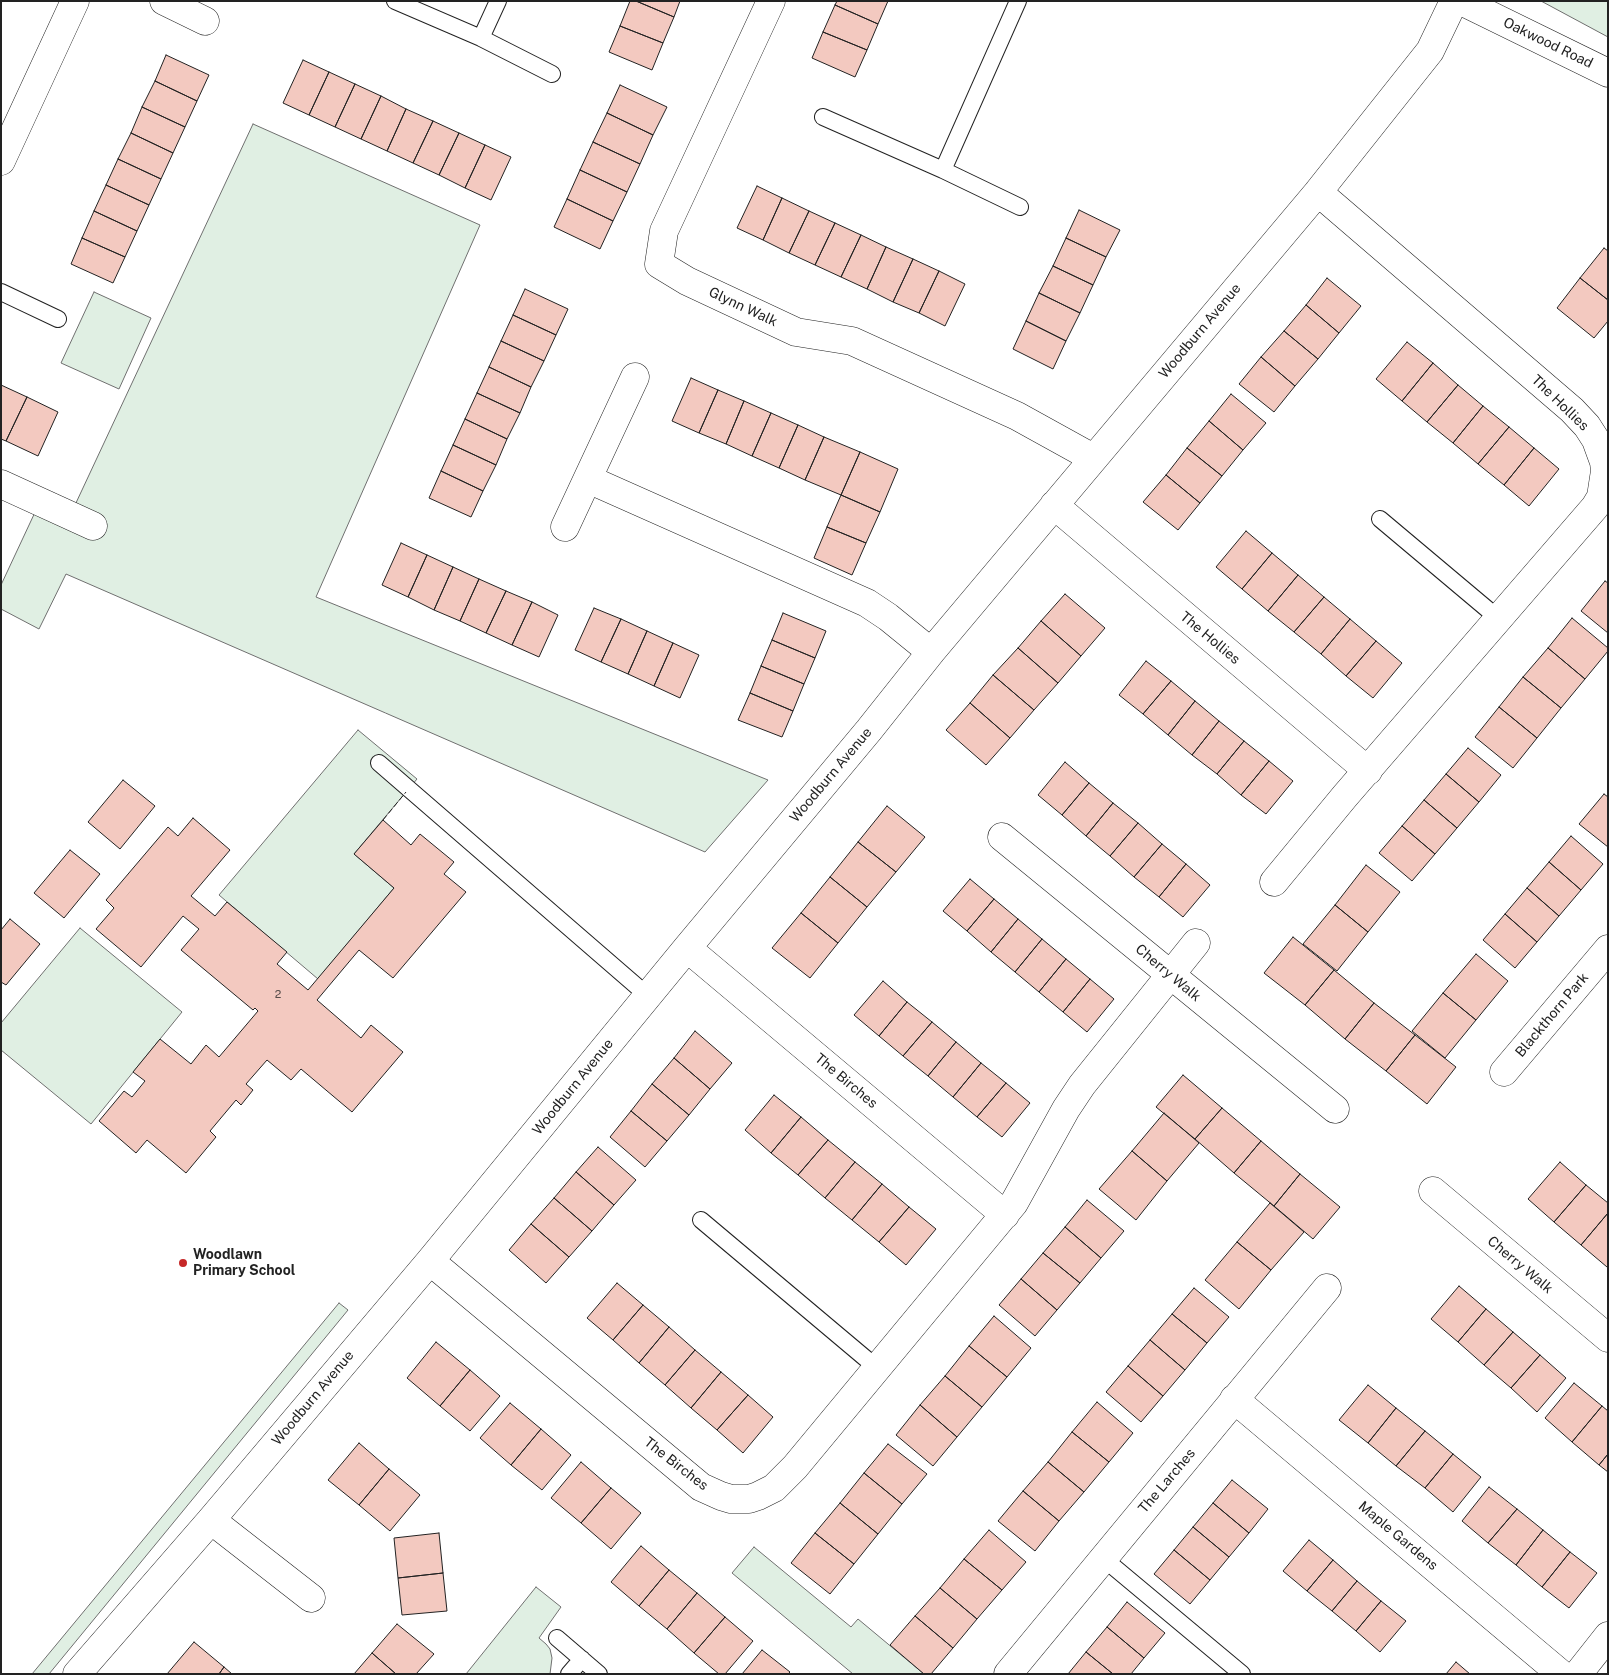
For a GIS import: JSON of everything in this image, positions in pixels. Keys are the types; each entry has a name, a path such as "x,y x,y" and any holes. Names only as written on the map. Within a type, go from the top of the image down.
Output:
{"street":[{"path":"1,160 76,1"},
{"path":"164,1 205,21"},
{"name":"Glynn Walk","path":"771,1 664,231 659,264 687,281 796,332 852,341 1017,416 1093,458"},
{"name":"Woodburn Avenue","path":"77,1674 211,1520 430,1261 869,730 931,652 1318,192 1430,51 1454,1"},
{"name":"Oakwood Road","path":"1461,1 1608,72"},
{"name":"The Hollies","path":"1274,882 1595,507 1601,497 1605,471 1596,440 1587,426 1572,410 1318,192"},
{"path":"566,527 635,377"},
{"path":"588,479 867,603 888,617 931,652"},
{"path":"1,484 93,526"},
{"name":"The Hollies","path":"1054,505 1368,771"},
{"name":"Cherry Walk","path":"1002,837 1335,1109"},
{"name":"The Birches","path":"430,1261 694,1481 710,1492 731,1499 750,1498 774,1488 795,1467 1004,1215 1022,1191 1066,1108 1082,1085 1196,943"},
{"name":"The Birches","path":"687,948 1004,1215"},
{"name":"Blackthorn Park","path":"1504,1072 1605,957"},
{"name":"Cherry Walk","path":"1432,1191 1608,1338"},
{"name":"The Larches","path":"1008,1674 1327,1288"},
{"name":"Maple Gardens","path":"1234,1400 1561,1674"},
{"path":"211,1520 310,1598"},
{"path":"1578,1674 1608,1636"}],"lane":[{"path":"395,1 481,38 552,74"},
{"path":"481,38 498,1"},
{"path":"943,170 1018,1"},
{"path":"823,117 943,170 1020,207"},
{"path":"1,292 58,319"},
{"path":"1380,518 1498,619"},
{"path":"379,763 648,996"},
{"path":"701,1220 877,1368"},
{"path":"1103,1558 1242,1674"},
{"path":"557,1638 599,1674"},
{"path":"569,1674 582,1659"}],"green space":[{"path":"1541,1 1608,1 1608,37"},
{"path":"253,124 480,225 316,597 768,780 705,852 66,574 39,629 1,609 1,585 37,508 68,520"},
{"path":"94,292 151,318 119,389 61,363"},
{"path":"358,730 417,779 354,854 394,888 318,979 219,895"},
{"path":"80,928 182,1012 91,1124 1,1050 1,1023"},
{"path":"339,1303 348,1310 49,1674 32,1674"},
{"path":"754,1547 851,1627 858,1619 924,1674 853,1674 732,1573"},
{"path":"536,1587 561,1607 539,1638 550,1649 552,1658 550,1674 466,1674"}],"building":[{"path":"630,1 636,1 674,17 663,43 620,26"},
{"path":"636,1 680,1 674,17"},
{"path":"837,1 888,1 878,24 835,5"},
{"path":"835,5 878,24 867,50 823,32"},
{"path":"620,26 663,43 652,70 609,52"},
{"path":"823,32 867,50 855,77 812,58"},
{"path":"166,55 209,75 197,101 155,81"},
{"path":"303,60 329,72 309,115 283,103"},
{"path":"329,72 355,84 335,127 309,115"},
{"path":"155,81 197,101 185,127 142,107"},
{"path":"355,84 381,96 361,139 335,127"},
{"path":"620,85 667,107 653,135 607,113"},
{"path":"381,96 406,109 387,151 361,139"},
{"path":"142,107 185,127 173,153 131,133"},
{"path":"406,109 433,121 413,163 387,151"},
{"path":"607,113 653,135 640,164 593,142"},
{"path":"433,121 459,133 439,175 413,163"},
{"path":"131,133 173,153 161,179 118,159"},
{"path":"459,133 485,145 465,188 439,175"},
{"path":"593,142 640,164 627,192 580,170"},
{"path":"485,145 511,157 491,200 465,188"},
{"path":"118,159 161,179 149,205 106,185"},
{"path":"580,170 627,192 613,221 567,199"},
{"path":"106,185 149,205 137,231 94,211"},
{"path":"757,186 782,198 763,240 737,228"},
{"path":"782,198 809,211 789,253 763,240"},
{"path":"567,199 613,221 600,249 554,227"},
{"path":"1079,210 1120,230 1106,257 1066,238"},
{"path":"94,211 137,231 125,257 82,238"},
{"path":"809,211 835,223 815,265 789,253"},
{"path":"835,223 861,235 841,277 815,265"},
{"path":"861,235 886,247 867,289 841,277"},
{"path":"82,238 125,257 113,283 71,264"},
{"path":"1066,238 1106,257 1093,285 1053,266"},
{"path":"886,247 913,259 893,302 867,289"},
{"path":"1604,248 1608,251 1608,300 1580,278"},
{"path":"913,259 939,271 919,313 893,302"},
{"path":"1053,266 1093,285 1080,313 1039,293"},
{"path":"939,271 965,284 945,326 919,313"},
{"path":"1327,278 1361,306 1339,333 1306,305"},
{"path":"1580,278 1608,300 1608,321 1594,338 1557,308"},
{"path":"525,289 568,309 556,335 513,315"},
{"path":"1039,293 1080,313 1066,341 1026,321"},
{"path":"1306,305 1339,333 1318,359 1284,331"},
{"path":"513,315 556,335 544,361 501,341"},
{"path":"1026,321 1066,341 1053,369 1013,349"},
{"path":"1284,331 1318,359 1295,386 1261,357"},
{"path":"501,341 544,361 531,387 489,367"},
{"path":"1407,342 1433,363 1402,401 1376,379"},
{"path":"1261,357 1295,386 1274,412 1239,384"},
{"path":"1433,363 1458,385 1427,422 1402,401"},
{"path":"489,367 531,387 520,413 477,393"},
{"path":"691,378 718,390 699,433 672,421"},
{"path":"1,385 27,397 6,441 1,439"},
{"path":"1458,385 1483,406 1453,443 1427,422"},
{"path":"718,390 744,401 726,444 699,433"},
{"path":"477,393 520,413 507,439 465,419"},
{"path":"1231,394 1266,423 1243,450 1209,421"},
{"path":"27,397 58,412 38,456 6,441"},
{"path":"744,401 771,413 752,456 726,444"},
{"path":"1483,406 1509,427 1478,464 1453,443"},
{"path":"771,413 798,425 779,468 752,456"},
{"path":"465,419 507,439 496,465 453,445"},
{"path":"1209,421 1243,450 1222,476 1187,448"},
{"path":"798,425 824,437 805,480 779,468"},
{"path":"1509,427 1534,448 1504,485 1478,464"},
{"path":"824,437 860,452 841,495 805,480"},
{"path":"453,445 496,465 483,491 441,471"},
{"path":"1187,448 1222,476 1200,503 1166,475"},
{"path":"1534,448 1559,469 1529,506 1504,485"},
{"path":"860,452 898,469 880,512 841,495"},
{"path":"441,471 483,491 471,517 429,498"},
{"path":"1166,475 1200,503 1178,530 1143,502"},
{"path":"841,495 880,512 866,543 827,527"},
{"path":"827,527 866,543 852,575 814,558"},
{"path":"1246,531 1272,553 1242,589 1216,567"},
{"path":"401,543 427,555 408,597 382,585"},
{"path":"1272,553 1298,575 1268,611 1242,589"},
{"path":"427,555 453,567 434,610 408,597"},
{"path":"453,567 479,579 460,621 434,610"},
{"path":"1298,575 1324,597 1294,632 1268,611"},
{"path":"479,579 506,591 486,633 460,621"},
{"path":"1605,581 1608,583 1608,633 1581,611"},
{"path":"506,591 532,602 512,645 486,633"},
{"path":"1065,594 1105,628 1081,656 1041,621"},
{"path":"1324,597 1350,619 1321,654 1294,632"},
{"path":"532,602 558,615 539,657 512,645"},
{"path":"594,608 621,619 601,662 575,650"},
{"path":"783,613 826,631 815,658 772,640"},
{"path":"1572,618 1608,648 1608,651 1585,679 1548,648"},
{"path":"621,619 647,631 628,674 601,662"},
{"path":"1350,619 1376,641 1346,676 1321,654"},
{"path":"1041,621 1081,656 1058,683 1018,648"},
{"path":"647,631 673,643 654,686 628,674"},
{"path":"772,640 815,658 804,684 761,666"},
{"path":"1376,641 1402,663 1373,698 1346,676"},
{"path":"673,643 699,655 680,698 654,686"},
{"path":"1018,648 1058,683 1034,710 993,675"},
{"path":"1548,648 1585,679 1561,708 1523,677"},
{"path":"1146,661 1171,681 1143,714 1119,695"},
{"path":"761,666 804,684 793,711 750,693"},
{"path":"993,675 1034,710 1010,738 970,703"},
{"path":"1523,677 1561,708 1537,738 1499,707"},
{"path":"1171,681 1195,701 1168,735 1143,714"},
{"path":"750,693 793,711 782,737 738,720"},
{"path":"1195,701 1219,721 1192,755 1168,735"},
{"path":"970,703 1010,738 986,765 946,730"},
{"path":"1499,707 1537,738 1513,768 1475,737"},
{"path":"1219,721 1244,741 1217,774 1192,755"},
{"path":"1244,741 1269,761 1241,795 1217,774"},
{"path":"1468,748 1501,775 1479,802 1446,774"},
{"path":"1269,761 1293,781 1266,814 1241,795"},
{"path":"1065,762 1089,783 1062,815 1038,795"},
{"path":"1446,774 1479,802 1457,828 1424,800"},
{"path":"123,780 155,806 120,849 88,822"},
{"path":"1089,783 1113,803 1086,836 1062,815"},
{"path":"1604,794 1608,797 1608,847 1579,824"},
{"path":"1424,800 1457,828 1435,854 1402,826"},
{"path":"1113,803 1138,823 1110,856 1086,836"},
{"path":"887,806 925,837 896,872 858,842"},
{"path":"193,818 230,850 191,896 215,916 227,902 287,952 277,964 308,990 394,888 354,854 383,820 411,845 420,834 454,862 444,874 466,892 393,978 359,950 317,1000 361,1038 371,1025 403,1052 352,1112 301,1069 291,1080 267,1060 246,1084 253,1090 241,1105 236,1100 210,1131 216,1137 186,1173 147,1140 136,1153 99,1121 124,1091 132,1097 145,1081 133,1072 160,1039 191,1064 206,1045 219,1057 258,1011 255,1008 253,1010 181,950 199,929 183,916 141,967 96,929 114,908 106,900 168,827 178,836"},
{"path":"1138,823 1162,844 1134,877 1110,856"},
{"path":"1402,826 1435,854 1412,881 1379,853"},
{"path":"1571,836 1603,864 1581,890 1549,862"},
{"path":"858,842 896,872 867,907 830,877"},
{"path":"1162,844 1186,864 1159,897 1134,877"},
{"path":"70,850 100,874 64,918 34,893"},
{"path":"1549,862 1581,890 1559,916 1527,888"},
{"path":"1186,864 1210,885 1183,917 1159,897"},
{"path":"1366,865 1400,892 1368,932 1335,905"},
{"path":"830,877 867,907 838,943 801,913"},
{"path":"970,879 994,899 967,931 943,911"},
{"path":"1527,888 1559,916 1537,942 1505,914"},
{"path":"994,899 1018,919 991,952 967,931"},
{"path":"1335,905 1368,932 1337,971 1303,944"},
{"path":"801,913 838,943 810,978 772,948"},
{"path":"1505,914 1537,942 1515,968 1483,940"},
{"path":"10,919 40,944 6,985 1,982 1,930"},
{"path":"1018,919 1042,939 1015,972 991,952"},
{"path":"1293,937 1334,970 1305,1005 1264,973"},
{"path":"1042,939 1066,959 1039,992 1015,972"},
{"path":"1476,954 1508,981 1476,1020 1443,993"},
{"path":"1066,959 1090,979 1063,1012 1039,992"},
{"path":"1334,970 1374,1003 1345,1039 1305,1005"},
{"path":"1090,979 1114,999 1087,1032 1063,1012"},
{"path":"883,981 907,1002 879,1036 854,1015"},
{"path":"1443,993 1476,1020 1445,1058 1412,1031"},
{"path":"907,1002 932,1022 903,1056 879,1036"},
{"path":"1374,1003 1415,1035 1386,1071 1345,1039"},
{"path":"932,1022 956,1042 928,1076 903,1056"},
{"path":"695,1031 732,1063 710,1089 674,1058"},
{"path":"1415,1035 1456,1067 1427,1104 1386,1071"},
{"path":"956,1042 981,1063 953,1097 928,1076"},
{"path":"674,1058 710,1089 689,1115 652,1084"},
{"path":"981,1063 1006,1083 977,1117 953,1097"},
{"path":"1183,1075 1222,1108 1195,1139 1156,1107"},
{"path":"1006,1083 1030,1103 1002,1137 977,1117"},
{"path":"652,1084 689,1115 667,1141 631,1111"},
{"path":"774,1095 801,1117 771,1153 745,1130"},
{"path":"1222,1108 1261,1141 1234,1173 1195,1139"},
{"path":"631,1111 667,1141 645,1167 610,1137"},
{"path":"1164,1113 1199,1143 1167,1181 1132,1151"},
{"path":"801,1117 828,1140 798,1175 771,1153"},
{"path":"828,1140 855,1162 825,1198 798,1175"},
{"path":"1261,1141 1300,1174 1274,1206 1234,1173"},
{"path":"598,1147 636,1180 614,1205 576,1172"},
{"path":"1132,1151 1167,1181 1136,1220 1099,1189"},
{"path":"855,1162 882,1184 852,1220 825,1198"},
{"path":"1560,1162 1586,1185 1554,1222 1528,1199"},
{"path":"576,1172 614,1205 592,1231 554,1198"},
{"path":"1300,1174 1340,1207 1313,1239 1274,1206"},
{"path":"882,1184 909,1207 879,1242 852,1220"},
{"path":"1586,1185 1608,1203 1608,1213 1581,1245 1554,1222"},
{"path":"554,1198 592,1231 569,1257 531,1224"},
{"path":"1087,1200 1124,1231 1101,1258 1065,1227"},
{"path":"1270,1203 1304,1232 1271,1270 1237,1242"},
{"path":"909,1207 936,1229 906,1265 879,1242"},
{"path":"1608,1213 1608,1267 1607,1267 1581,1245"},
{"path":"531,1224 569,1257 546,1283 509,1250"},
{"path":"1065,1227 1101,1258 1080,1283 1043,1253"},
{"path":"1237,1242 1271,1270 1239,1309 1205,1280"},
{"path":"1043,1253 1080,1283 1057,1310 1021,1279"},
{"path":"1021,1279 1057,1310 1035,1336 999,1305"},
{"path":"617,1283 643,1305 613,1340 587,1318"},
{"path":"1459,1286 1486,1309 1458,1342 1431,1319"},
{"path":"1194,1288 1229,1317 1207,1343 1172,1314"},
{"path":"643,1305 669,1327 639,1363 613,1340"},
{"path":"1486,1309 1513,1332 1484,1365 1458,1342"},
{"path":"1172,1314 1207,1343 1185,1370 1150,1340"},
{"path":"994,1316 1031,1348 1007,1377 969,1346"},
{"path":"669,1327 695,1350 665,1385 639,1363"},
{"path":"1513,1332 1540,1355 1511,1388 1484,1365"},
{"path":"1150,1340 1185,1370 1163,1396 1128,1366"},
{"path":"436,1342 470,1370 440,1406 407,1378"},
{"path":"969,1346 1007,1377 982,1407 945,1376"},
{"path":"695,1350 721,1372 691,1408 665,1385"},
{"path":"1540,1355 1566,1378 1537,1412 1511,1388"},
{"path":"1128,1366 1163,1396 1141,1422 1106,1392"},
{"path":"470,1370 500,1396 470,1431 440,1406"},
{"path":"721,1372 748,1395 717,1430 691,1408"},
{"path":"945,1376 982,1407 957,1437 920,1405"},
{"path":"1574,1383 1602,1406 1572,1442 1545,1418"},
{"path":"1368,1385 1396,1408 1368,1443 1339,1420"},
{"path":"748,1395 773,1417 743,1453 717,1430"},
{"path":"1097,1402 1133,1433 1109,1462 1072,1432"},
{"path":"510,1403 541,1429 511,1465 480,1438"},
{"path":"920,1405 957,1437 933,1466 896,1435"},
{"path":"1602,1406 1608,1411 1608,1454 1599,1465 1572,1442"},
{"path":"1396,1408 1425,1431 1396,1466 1368,1443"},
{"path":"541,1429 571,1455 542,1490 511,1465"},
{"path":"1425,1431 1453,1454 1425,1488 1396,1466"},
{"path":"1072,1432 1109,1462 1084,1492 1048,1462"},
{"path":"359,1443 389,1469 359,1505 328,1480"},
{"path":"888,1444 927,1474 902,1504 864,1473"},
{"path":"1453,1454 1481,1477 1453,1512 1425,1488"},
{"path":"1608,1454 1608,1472 1599,1465"},
{"path":"581,1462 611,1488 581,1523 551,1498"},
{"path":"1048,1462 1084,1492 1059,1521 1023,1491"},
{"path":"389,1469 420,1495 390,1531 359,1505"},
{"path":"864,1473 902,1504 878,1534 840,1503"},
{"path":"1232,1480 1268,1509 1249,1533 1213,1503"},
{"path":"1489,1487 1517,1509 1488,1543 1462,1521"},
{"path":"611,1488 641,1513 611,1549 581,1523"},
{"path":"1023,1491 1059,1521 1035,1551 998,1521"},
{"path":"840,1503 878,1534 854,1564 815,1533"},
{"path":"1213,1503 1249,1533 1229,1557 1193,1527"},
{"path":"1517,1509 1543,1530 1516,1565 1488,1543"},
{"path":"1193,1527 1229,1557 1210,1580 1174,1550"},
{"path":"989,1530 1026,1562 1002,1590 964,1559"},
{"path":"1543,1530 1570,1552 1542,1587 1516,1565"},
{"path":"439,1533 443,1573 398,1578 394,1538"},
{"path":"815,1533 854,1564 830,1594 791,1563"},
{"path":"1309,1540 1333,1560 1307,1591 1283,1571"},
{"path":"641,1546 669,1570 639,1606 611,1582"},
{"path":"1174,1550 1210,1580 1190,1604 1154,1574"},
{"path":"1570,1552 1597,1573 1569,1608 1542,1587"},
{"path":"964,1559 1002,1590 977,1619 940,1588"},
{"path":"1333,1560 1357,1581 1332,1611 1307,1591"},
{"path":"669,1570 697,1593 667,1629 639,1606"},
{"path":"443,1573 447,1611 402,1615 398,1578"},
{"path":"1357,1581 1381,1601 1356,1631 1332,1611"},
{"path":"940,1588 977,1619 953,1648 915,1616"},
{"path":"697,1593 725,1617 694,1653 667,1629"},
{"path":"1381,1601 1406,1621 1380,1652 1356,1631"},
{"path":"1127,1602 1165,1633 1144,1658 1107,1627"},
{"path":"915,1616 953,1648 931,1674 924,1674 890,1645"},
{"path":"725,1617 753,1641 725,1674 719,1674 694,1653"},
{"path":"397,1624 434,1654 416,1674 396,1674 372,1653"},
{"path":"1107,1627 1144,1658 1131,1674 1113,1674 1086,1652"},
{"path":"194,1642 224,1667 219,1674 167,1674"},
{"path":"762,1650 790,1672 788,1674 742,1674"},
{"path":"1086,1652 1113,1674 1068,1674"},
{"path":"372,1653 396,1674 354,1674"},
{"path":"1456,1662 1470,1674 1446,1674"},
{"path":"224,1667 232,1674 219,1674"}],"fence":[{"path":"383,820 406,792"}],"place":[{"name":"Woodlawn Primary School","path":"183,1263"}]}
